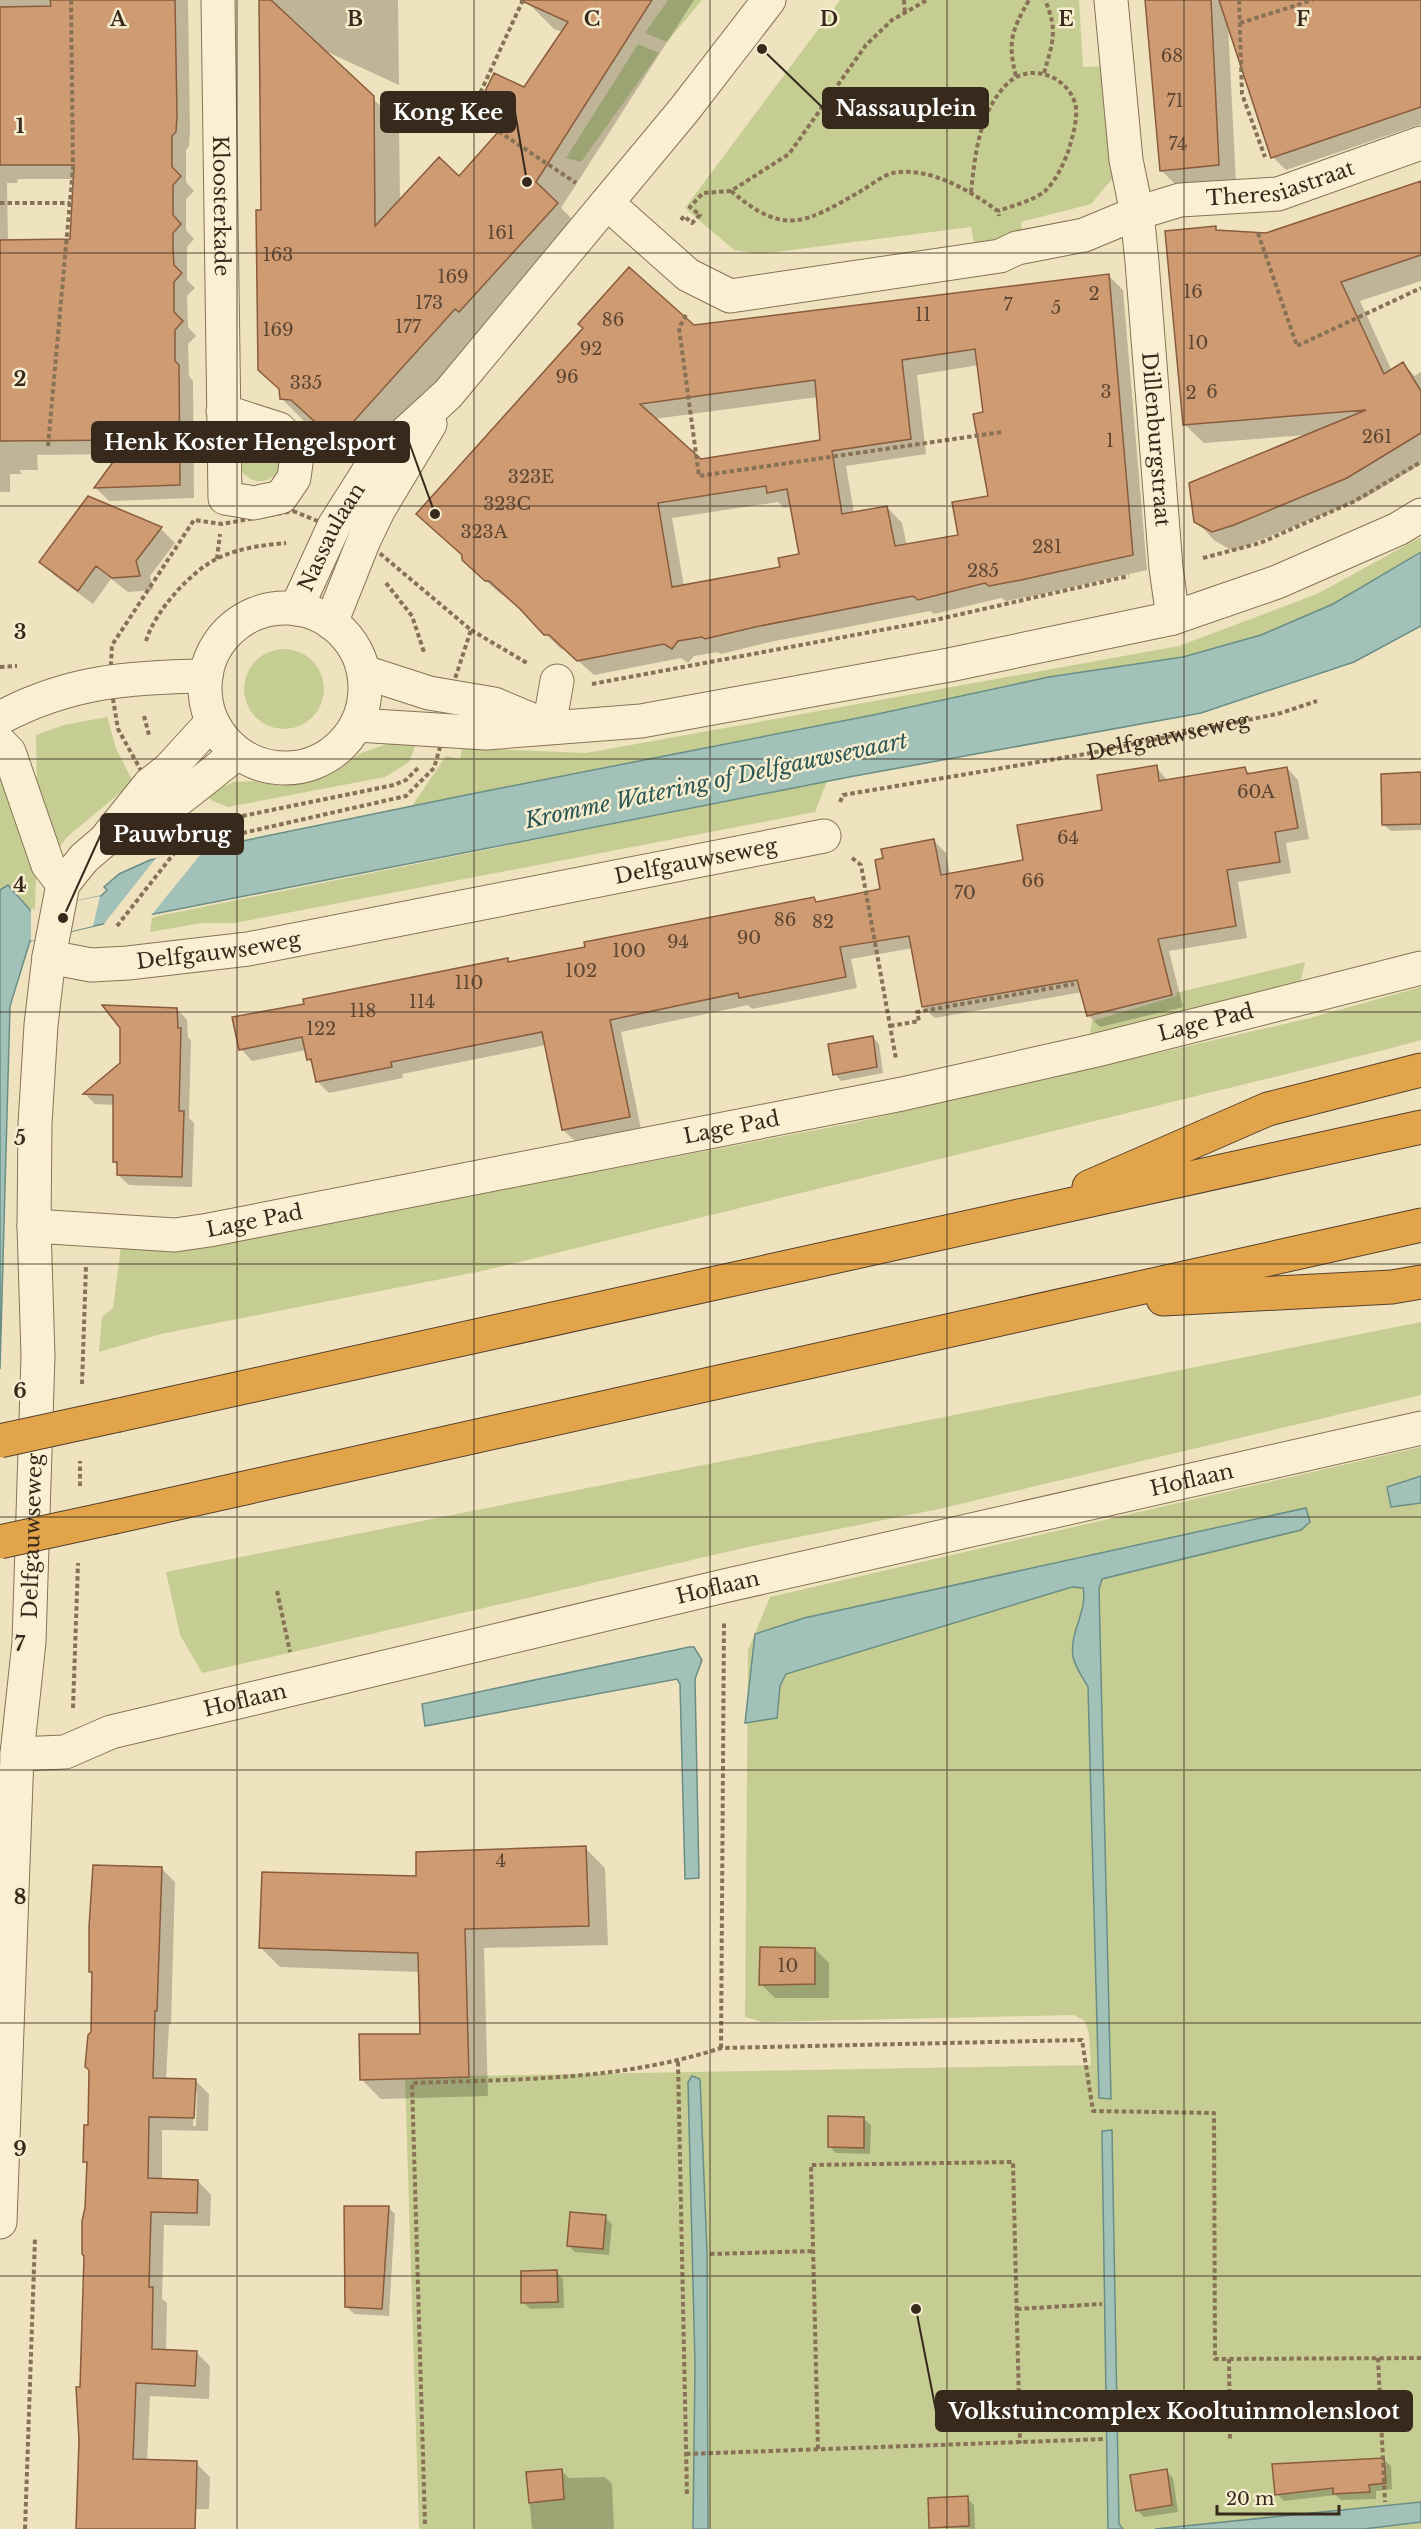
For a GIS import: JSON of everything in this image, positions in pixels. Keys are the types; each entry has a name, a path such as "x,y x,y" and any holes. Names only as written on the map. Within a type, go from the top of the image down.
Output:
{"highway":[{"path":"1015,1218 1268,1109 1421,1070"},
{"path":"0,1442 1421,1127"},
{"path":"0,1542 1421,1225"},
{"path":"1072,1304 1392,1287 1421,1282"}],"street":[{"name":"Kloosterkade","path":"218,0 224,411"},
{"name":"Nassaulaan","path":"296,609 334,526 375,461 448,394 607,203 742,37 769,0"},
{"name":"Dillenburgstraat","path":"1111,0 1126,160 1137,213 1143,262 1166,568 1173,618"},
{"name":"Theresiastraat","path":"607,203 688,275 730,296 995,257 1017,248 1084,235 1137,213 1180,200 1266,195 1421,143"},
{"name":"Nassaulaan","path":"331,623 364,540 448,394"},
{"path":"357,725 486,733 549,726 641,721 949,665 1173,618 1277,582 1398,529 1421,515"},
{"path":"296,609 320,616 331,623 352,644 364,672 365,699 357,725 345,741 330,754 313,764 294,769 273,768 254,763 237,753 227,744 212,722 205,700 206,676 215,650 232,628 243,620 268,610 296,609"},
{"path":"364,672 439,695 494,704 549,726"},
{"path":"0,718 31,701 58,692 110,681 138,677 206,676"},
{"path":"549,726 557,681"},
{"path":"55,920 84,858 105,840 140,827 159,796 169,769 212,722"},
{"path":"0,743 9,752 48,865 55,920"},
{"path":"159,796 237,753"},
{"name":"Delfgauwseweg","path":"55,920 91,965 128,963 248,949 824,836"},
{"name":"Delfgauwseweg","path":"0,2222 17,1754 29,1642 38,1356 34,1226 35,1124 41,1025 55,920"},
{"name":"Lage Pad","path":"34,1226 175,1235 209,1230 902,1095 1189,1027 1421,968"},
{"name":"Hoflaan","path":"17,1754 65,1752 111,1732 724,1586 1421,1428"}],"path":[{"path":"48,446 73,168 71,0"},
{"path":"523,0 471,114 607,203"},
{"path":"904,0 905,13"},
{"path":"656,248 684,216 692,223 700,215 690,207 703,193 731,191 789,154 867,45 892,20 927,0"},
{"path":"1016,76 1010,53 1012,29 1029,0"},
{"path":"1044,73 1052,45 1053,19 1045,0"},
{"path":"1239,0 1242,94 1266,195 1259,240 1296,346 1421,288"},
{"path":"1240,23 1313,0"},
{"path":"971,192 980,129 994,101 1005,86 1016,76 1044,73 1066,84 1076,105 1072,138 1063,165 1045,191 998,211"},
{"path":"731,191 760,214 787,222 813,216 892,173 926,174 971,192 998,211 1001,234 992,236 995,257"},
{"path":"0,203 70,203"},
{"path":"702,283 679,328 699,476 1002,432"},
{"path":"431,653 424,651 439,695 434,768 406,796 216,838 192,831 159,796 118,729 110,681 112,645 194,520 222,524 293,511 334,526 364,540 471,630 557,681 583,686 936,620 1166,568 1260,543 1353,502 1421,462"},
{"path":"147,638 165,605 188,581 217,559"},
{"path":"439,695 461,662 471,630"},
{"path":"450,659 468,664"},
{"name":"Delfgauwseweg","path":"824,836 843,795 1086,754 1281,713 1317,701"},
{"path":"213,822 394,785 406,780 419,766 436,729"},
{"path":"824,836 861,865 902,1095"},
{"name":"Delfgauwseweg","path":"117,927 179,848"},
{"path":"890,1026 919,1020 917,1012 1074,984"},
{"path":"721,2048 724,1586"},
{"path":"278,1591 289,1646"},
{"path":"425,2524 412,2083 574,2078 678,2062 721,2048 1082,2040 1093,2111 1214,2113 1215,2359 1421,2358"},
{"path":"678,2062 687,2496"},
{"path":"818,2449 811,2164 1013,2162 1020,2443"},
{"path":"710,2254 813,2251"},
{"path":"1017,2309 1102,2304"},
{"path":"1378,2358 1384,2502"},
{"path":"1228,2359 1230,2440"},
{"path":"686,2454 1105,2439"}],"green space":[{"path":"668,0 702,0 667,42 645,33"},
{"path":"840,0 1079,0 1083,67 1103,66 1113,178 1091,204 1021,222 1022,235 974,243 971,227 760,254 734,250 685,208"},
{"path":"638,44 659,53 581,162 566,158"},
{"path":"260,439 268,440 275,445 280,452 280,468 275,475 268,480 260,481 252,480 245,475 240,468 239,460 240,452 245,445 252,440"},
{"path":"1421,537 1421,552 1333,604 1262,635 1183,657 1049,677 873,715 412,806 446,756 460,759 462,748 586,753 1179,646 1317,594"},
{"path":"284,649 299,652 312,661 321,674 324,689 321,704 312,717 299,726 284,729 269,726 256,717 247,704 244,689 247,674 256,661 269,652"},
{"path":"107,717 116,748 133,782 67,837 53,856 37,787 36,735 64,725"},
{"path":"393,742 416,744 409,762 385,777 228,807 211,800 208,795 233,782 254,781 280,786 311,781 338,770 361,753"},
{"path":"0,774 36,876 35,908 30,909 8,885 0,890"},
{"path":"827,781 815,812 235,923 201,923 150,932 152,918 158,916"},
{"path":"1305,962 1299,989 1089,1039 1092,1021 1177,996 1176,993"},
{"path":"1421,987 1421,1040 482,1271 161,1334 99,1352 102,1317 113,1308 121,1246 253,1237 853,1123 1310,1018"},
{"path":"1421,1322 1421,1395 939,1509 748,1547 202,1673 180,1635 166,1572"},
{"path":"1421,1447 1421,2529 419,2529 405,2077 1091,2065 1089,2034 1085,2021 1074,2015 762,2022 745,2017 748,1650 770,1597"}],"water":[{"name":"Kromme Watering of Delfgauwsevaart","path":"1421,552 1421,626 1354,662 1201,713 849,777 103,924 30,941 10,1006 0,1369 0,890 8,885 31,911 101,896 107,890 104,887 119,874 150,860 873,715 1049,677 1183,657 1261,635 1333,604"},
{"path":"1421,1476 1421,1503 1391,1507 1387,1487"},
{"path":"1306,1508 1310,1522 1301,1530 1102,1579 1099,1589 1111,2099 1099,2098 1088,1687 1075,1665 1072,1648 1083,1605 1083,1588 1072,1587 786,1674 780,1686 777,1718 745,1723 755,1634 804,1618"},
{"path":"694,1647 702,1660 695,1679 699,1878 685,1879 680,1684 677,1679 425,1726 422,1704"},
{"path":"692,2076 700,2079 707,2252 708,2529 693,2529 695,2364 688,2082"},
{"path":"1112,2130 1119,2524 1123,2529 1108,2529 1102,2131"},
{"path":"1421,2502 1421,2522 1364,2529 1155,2529"}],"pier":[{"path":"204,847 205,849 149,918 103,925 156,858"},
{"path":"100,896 93,926 31,941 31,910"}],"building":[{"path":"50,0 175,0 177,117 176,132 172,136 172,167 181,176 173,185 173,215 181,224 173,233 174,265 182,273 174,282 174,312 183,321 175,330 175,361 179,365 180,485 94,488 129,440 0,441 0,240 70,239 74,165 0,165 0,7 51,6"},
{"path":"259,0 271,0 374,96 375,226 439,157 459,176 507,122 477,108 494,73 524,87 568,22 520,0 652,0 536,182 558,203 459,312 455,309 336,441 291,400 280,399 279,389 258,370 256,210 261,210"},
{"path":"1145,0 1211,0 1219,165 1160,171"},
{"path":"1219,0 1421,0 1421,107 1271,158"},
{"path":"1421,181 1421,255 1341,282 1384,374 1403,362 1421,391 1421,433 1347,478 1234,525 1212,532 1194,522 1189,483 1366,410 1183,425 1165,231 1216,226 1216,230 1266,233"},
{"path":"629,267 694,325 1109,274 1133,555 1021,580 989,586 985,583 918,600 913,596 705,639 702,637 678,641 672,649 664,644 577,661 549,635 544,635 520,609 462,560 462,555 416,514 583,328 578,324","holes":["975,349 983,412 973,414 988,496 952,502 958,535 895,546 887,506 842,514 832,451 911,439 902,360","815,380 820,440 701,459 640,404","766,486 767,493 787,489 799,554 778,558 780,567 672,587 658,503"]},
{"path":"88,496 162,527 136,561 140,576 112,578 96,566 78,591 39,562"},
{"path":"1157,765 1159,781 1245,767 1247,774 1287,767 1298,828 1275,832 1280,862 1227,870 1236,926 1158,939 1172,995 1087,1016 1077,980 922,1007 909,936 840,947 846,977 739,998 738,993 610,1020 630,1117 562,1130 542,1032 391,1062 392,1067 316,1082 311,1059 307,1060 302,1037 239,1050 232,1017 304,1004 303,999 508,958 508,962 585,947 584,942 814,897 816,902 880,889 875,860 883,858 881,849 934,839 941,875 1023,860 1017,825 1102,810 1097,775"},
{"path":"1421,772 1421,824 1382,825 1381,774"},
{"path":"102,1005 177,1008 178,1028 181,1028 179,1111 184,1111 182,1177 117,1175 117,1162 113,1162 113,1095 83,1094 120,1063 120,1028"},
{"path":"873,1036 877,1067 833,1075 828,1044"},
{"path":"586,1846 589,1926 465,1929 469,2077 360,2080 359,2034 420,2034 418,1953 259,1948 262,1872 416,1876 416,1852"},
{"path":"93,1865 162,1867 153,2078 196,2079 194,2118 149,2117 148,2178 198,2180 197,2213 151,2212 149,2287 153,2287 152,2349 197,2351 195,2386 136,2383 133,2459 197,2461 195,2529 76,2529 79,2440 76,2387 80,2387 84,2256 82,2254 82,2221 85,2208 87,2162 83,2162 84,2125 88,2125 89,2070 85,2067 88,2035 91,2032 92,1972 89,1972 89,1927"},
{"path":"760,1947 815,1948 815,1984 759,1985"},
{"path":"828,2116 864,2117 864,2148 828,2147"},
{"path":"344,2206 389,2206 382,2309 345,2307"},
{"path":"570,2212 606,2215 603,2249 567,2246"},
{"path":"557,2270 558,2302 521,2303 521,2271"},
{"path":"1384,2458 1386,2483 1369,2485 1370,2492 1333,2494 1333,2488 1275,2495 1272,2464"},
{"path":"562,2469 564,2499 529,2503 526,2472"},
{"path":"1167,2469 1172,2505 1136,2511 1130,2475"},
{"path":"968,2496 969,2526 929,2528 928,2498"}],"place":[{"name":"Nassauplein","path":"762,49"},
{"name":"Kong Kee","path":"527,182"},
{"name":"Henk Koster Hengelsport","path":"435,514"},
{"name":"Pauwbrug","path":"63,918"},
{"name":"Volkstuincomplex Kooltuinmolensloot","path":"916,2309"}]}
